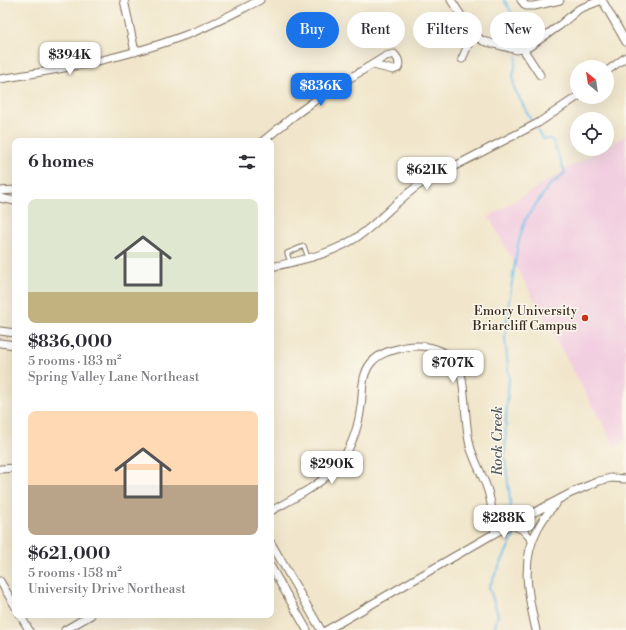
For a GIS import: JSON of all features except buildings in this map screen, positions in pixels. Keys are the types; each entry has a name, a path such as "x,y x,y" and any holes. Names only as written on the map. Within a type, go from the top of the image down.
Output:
{"street":[{"path":"124,0 135,52"},
{"path":"0,79 135,52 187,35 260,0"},
{"path":"451,0 459,12"},
{"path":"521,0 526,6 534,6 560,0"},
{"path":"482,40 517,50 523,49 547,34 579,9 602,0 626,42"},
{"path":"462,59 467,48"},
{"path":"523,49 540,75"},
{"path":"614,66 626,57"},
{"path":"267,138 324,94 373,65"},
{"path":"274,266 308,258 338,247 353,239 374,224 407,193 422,183 538,123 570,102"},
{"path":"0,191 12,190"},
{"path":"0,198 12,200"},
{"path":"0,331 12,333"},
{"path":"0,343 12,345"},
{"path":"274,509 315,487 332,472 342,460 350,446 361,410 365,374 369,364 386,352 415,346 431,346 444,352 452,360 461,374 468,439 489,494 495,533"},
{"path":"0,469 12,468"},
{"path":"326,630 511,524 580,488 611,478 626,479"},
{"path":"536,630 526,568 528,554 532,540 546,514 562,498"},
{"path":"511,524 523,530 532,540"},
{"path":"274,548 321,630"},
{"path":"274,572 307,630"},
{"path":"0,581 12,601"},
{"path":"22,618 29,630"},
{"path":"65,630 86,618"}],"lane":[{"path":"290,262 287,253 304,246 308,258"}],"shaded area":[{"name":"Emory University Briarcliff Campus","path":"626,136 626,440 615,447 489,217 590,156 614,156 614,142"}],"waterway":[{"name":"Rock Creek","path":"504,0 511,12"},
{"name":"Rock Creek","path":"517,56 513,77 514,88 531,120"},
{"name":"Rock Creek","path":"512,517 505,457 509,377 505,338 509,301 518,244 525,220 548,187 565,173 553,141 550,139 543,139 537,130"},
{"name":"Rock Creek","path":"494,630 498,615 489,587 514,536 513,529"}],"place":[{"name":"Emory University Briarcliff Campus","path":"585,318"}]}
